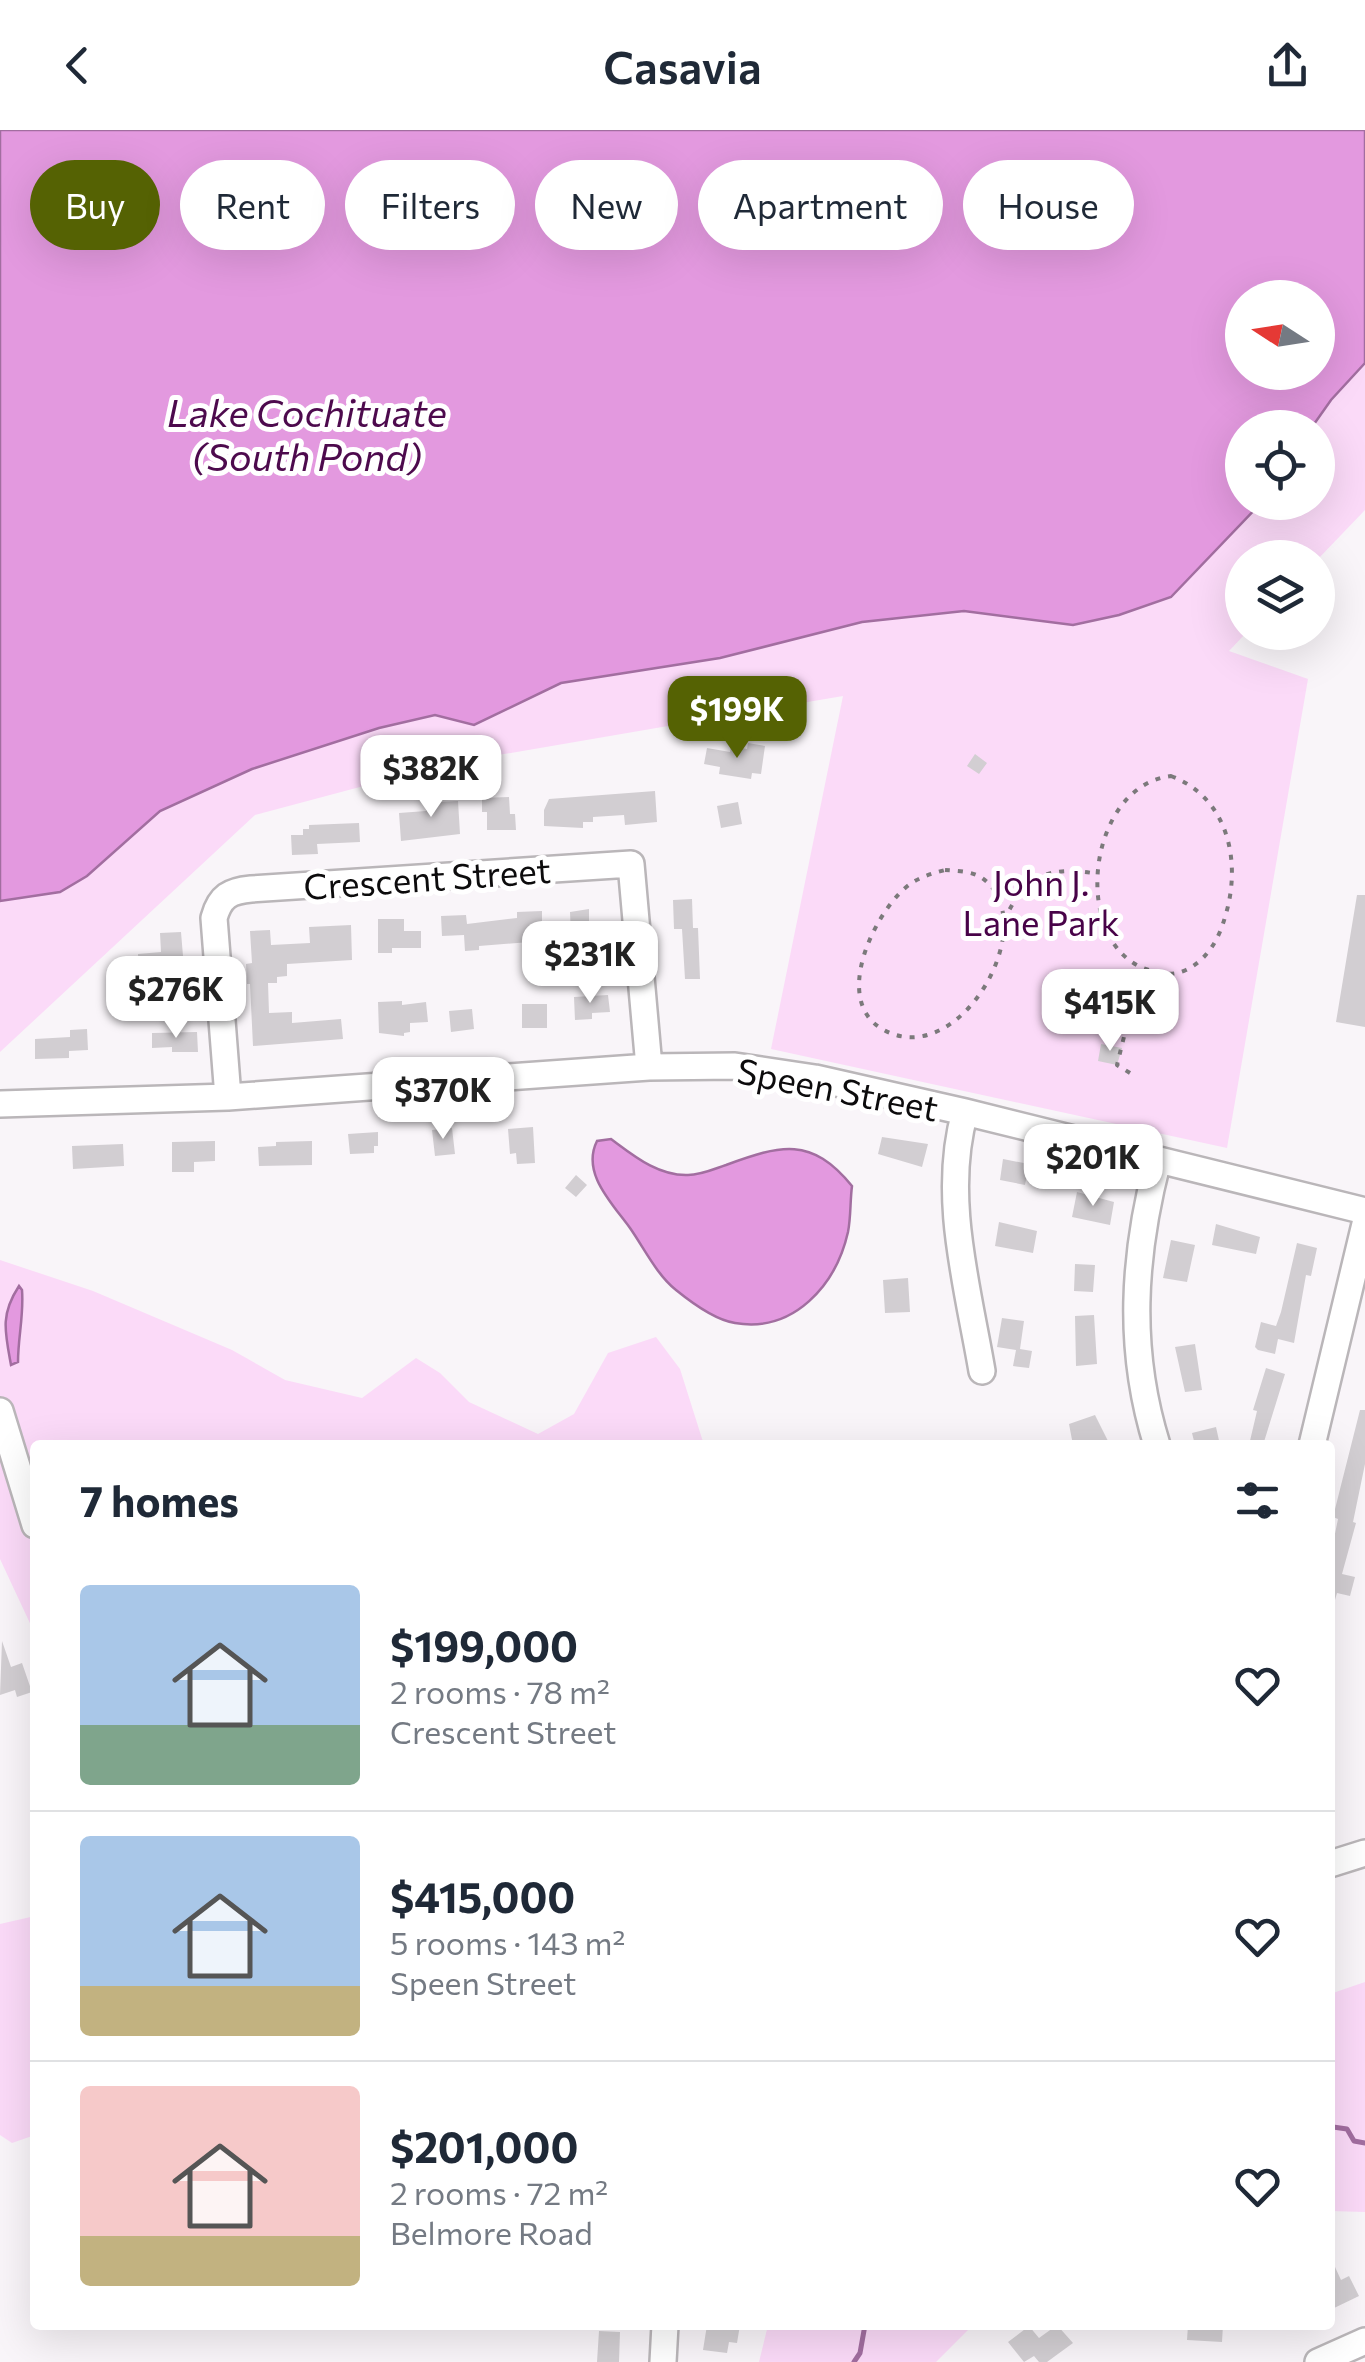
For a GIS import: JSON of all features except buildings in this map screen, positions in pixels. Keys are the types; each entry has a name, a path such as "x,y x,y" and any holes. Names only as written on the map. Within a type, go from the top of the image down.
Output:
{"street":[{"name":"Crescent Street","path":"228,1098 214,918 220,900 228,894 252,889 631,864 649,1068"},
{"name":"Speen Street","path":"0,1104 228,1098 708,1065 760,1069 965,1112 1365,1211"},
{"path":"965,1112 956,1148 956,1200 982,1371"},
{"path":"1156,1440 1141,1386 1135,1283 1145,1213 1158,1160"},
{"path":"1313,1440 1365,1224"},
{"path":"0,1411 30,1509"},
{"path":"1335,1862 1365,1853"},
{"path":"663,2362 665,2330"},
{"path":"1318,2362 1365,2341"}],"path":[{"path":"1172,776 1187,782 1206,796 1230,844 1229,903 1220,933 1206,955 1190,968 1174,975 1141,968 1129,961 1106,925 1098,898 1098,874 1106,828 1129,795 1156,778 1172,776"},
{"path":"1004,921 994,890 981,877 945,870 906,887 876,925 866,948 860,998 867,1016 880,1028 902,1038 923,1038 941,1032 956,1022 982,988 1004,943 1004,921 1013,900 1027,885 1049,872 1098,874"},
{"path":"1130,1072 1118,1065 1141,968"}],"green space":[{"name":"John J. Lane Park","path":"1365,363 1365,510 1335,541 1226,540 1245,520 1335,520 1335,410 1324,410"},
{"name":"John J. Lane Park","path":"1225,541 1225,650 1308,679 1227,1148 771,1049 843,696 446,764 255,815 0,1052 0,901 60,892 87,876 160,811 252,769 379,728 435,715 474,725 561,683 720,658 861,622 964,611 1073,625 1119,615 1171,597"},
{"path":"0,1260 93,1291 232,1350 285,1380 362,1398 416,1358 440,1373 469,1402 538,1434 574,1414 608,1353 656,1337 680,1369 702,1440 30,1440 30,1623 0,1559"},
{"path":"30,1917 30,2137 12,2143 0,2135 0,1924"},
{"path":"1365,1982 1365,2212 1335,2211 1335,1992"},
{"path":"767,2330 968,2330 936,2362 759,2362"}],"water":[{"name":"Lake Cochituate (South Pond)","path":"0,130 1365,130 1365,363 1324,410 1225,410 1225,520 1245,520 1171,597 1119,615 1073,625 964,611 862,622 720,658 561,683 474,725 435,715 379,728 252,769 160,811 87,876 60,892 0,901"},
{"path":"611,1139 647,1164 677,1174 703,1173 779,1150 809,1152 823,1159 852,1186 848,1232 834,1270 809,1301 776,1320 735,1323 704,1310 663,1277 601,1187 593,1153 597,1141"},
{"path":"19,1286 22,1299 18,1362 11,1365 6,1324"}],"waterway":[{"path":"1335,2127 1347,2129 1354,2141 1365,2143"},
{"path":"854,2362 860,2353 864,2330"}]}
